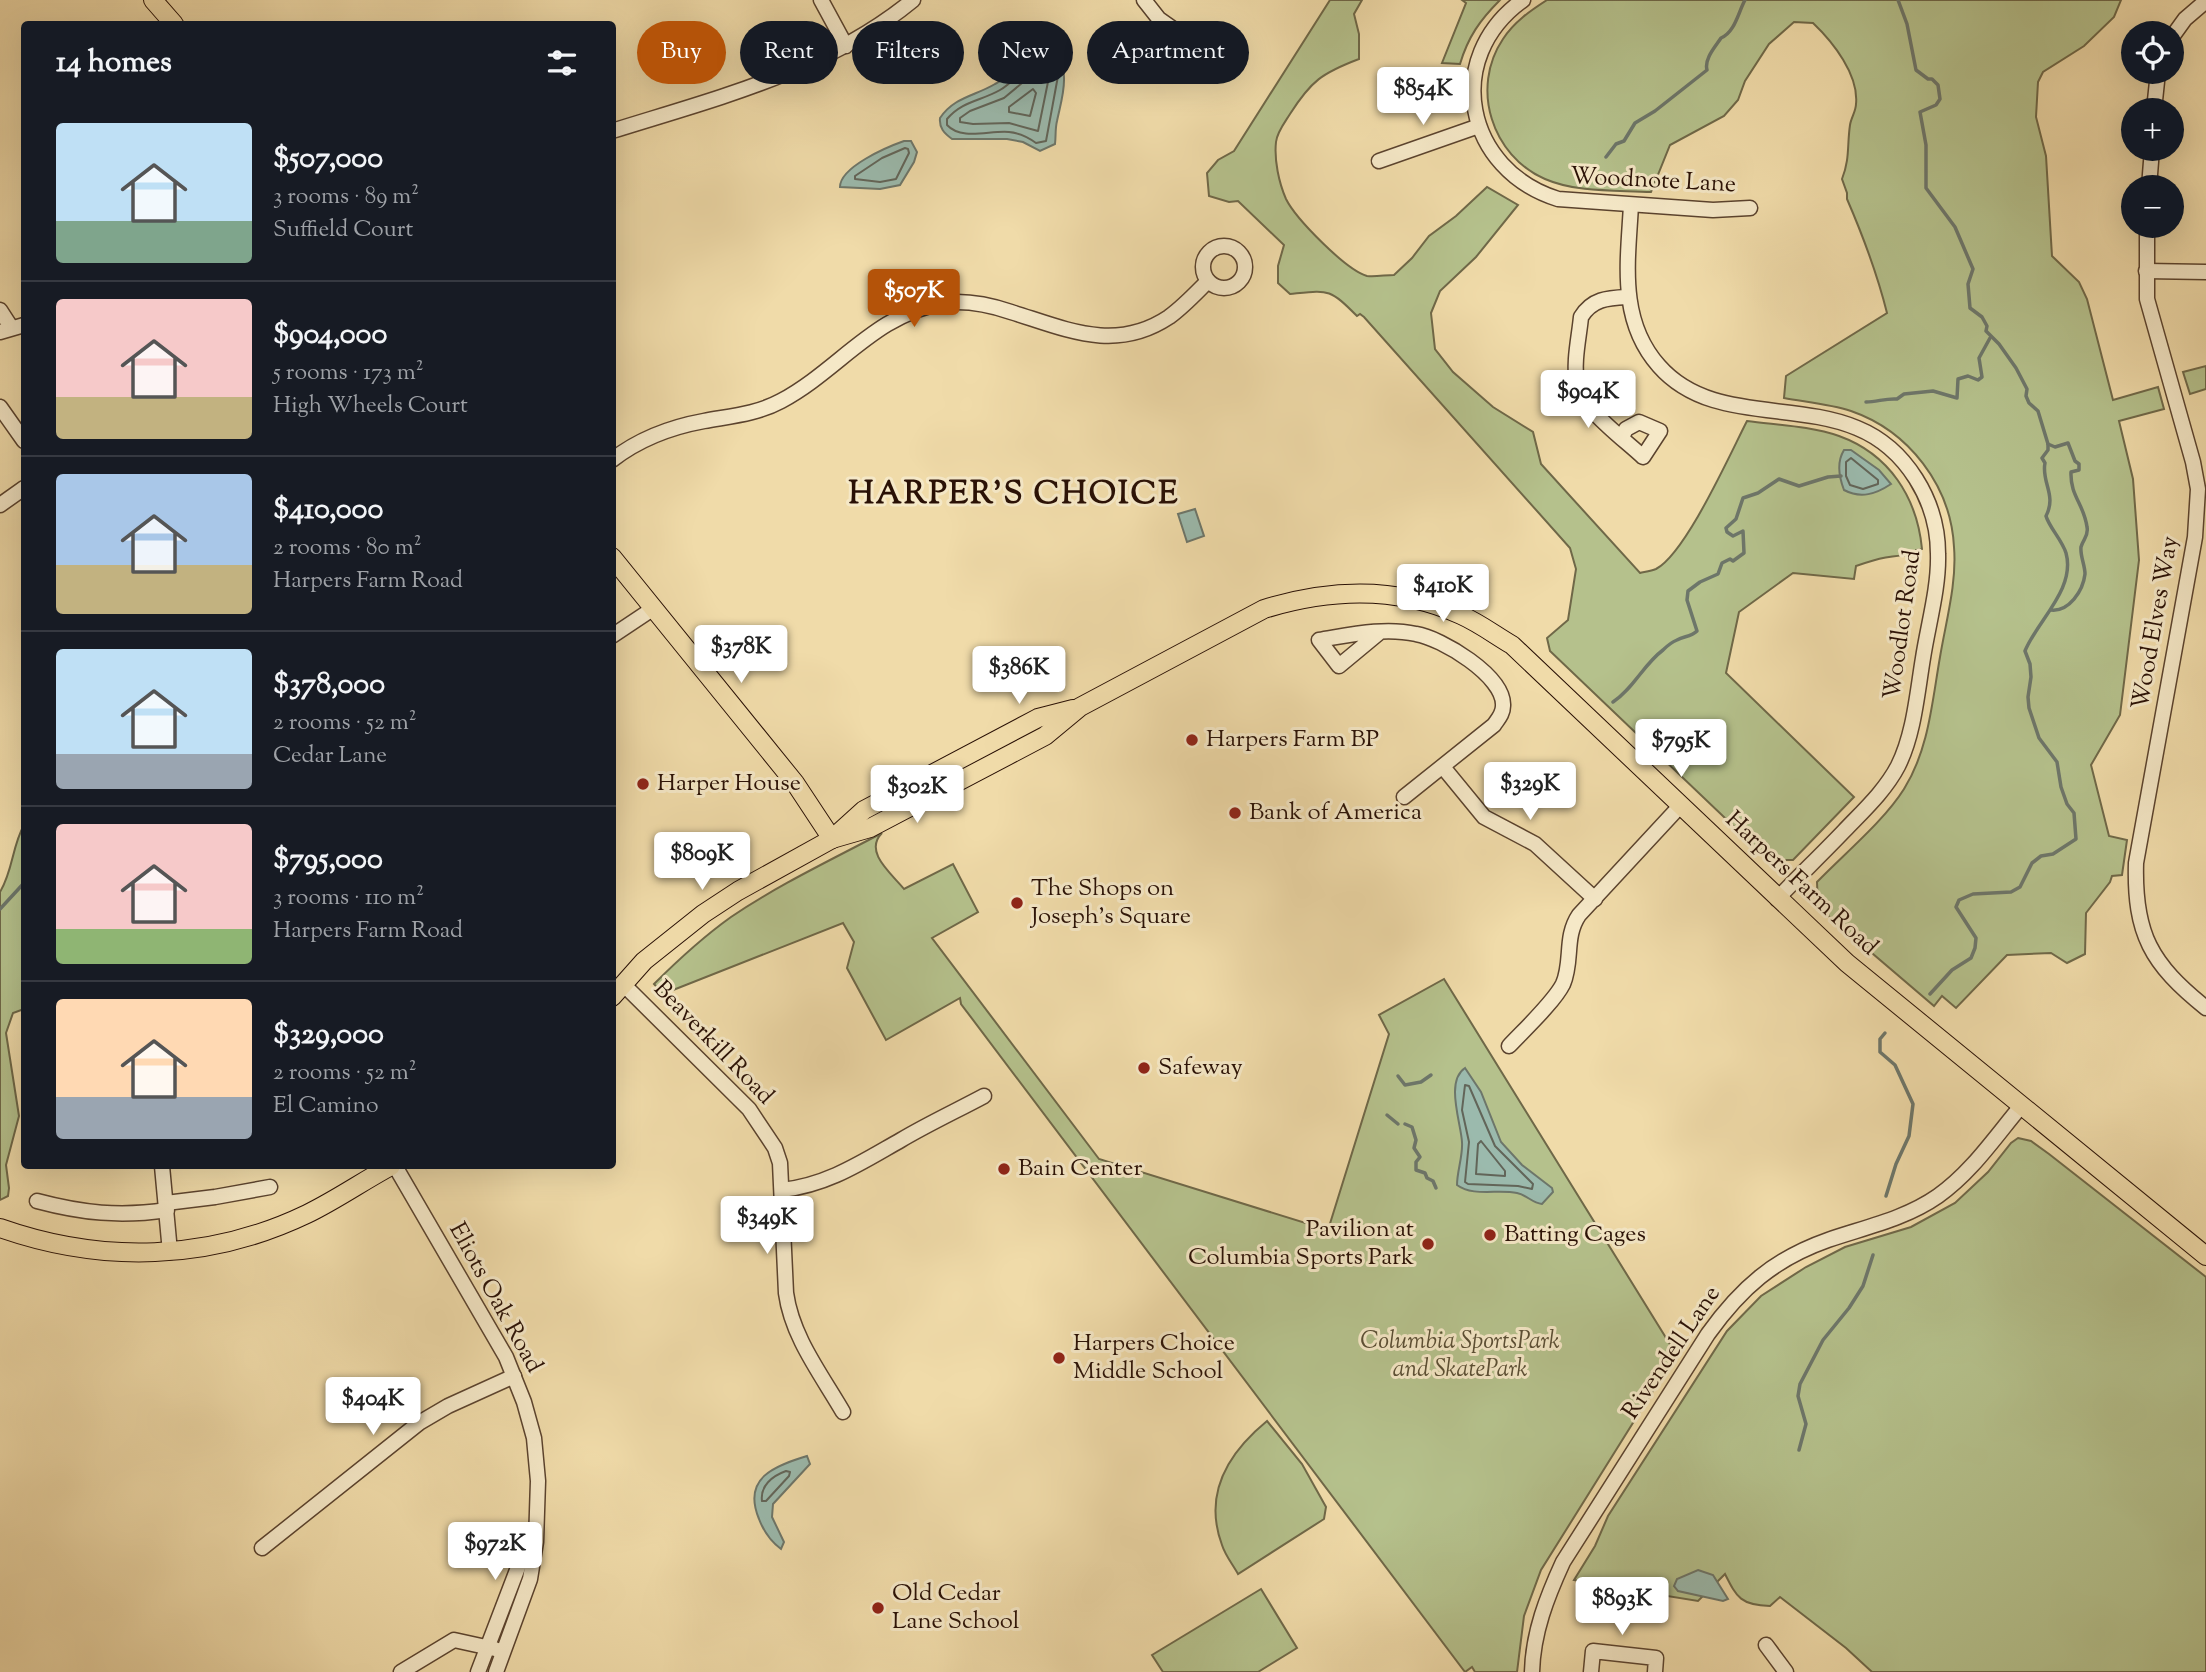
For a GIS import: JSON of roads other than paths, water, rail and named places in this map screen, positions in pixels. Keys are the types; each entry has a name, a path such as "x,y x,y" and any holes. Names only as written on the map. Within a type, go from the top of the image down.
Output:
{"main road":[{"path":"153,0 171,21"},
{"path":"616,562 795,783 832,839"},
{"name":"Harpers Farm Road","path":"618,991 644,961 703,914 738,891 832,839 870,828 1034,742 1080,707 1264,609 1322,595 1352,592 1386,594 1420,600 1463,615 1512,645 1847,963 2206,1256"},
{"path":"0,1228 43,1241 88,1250 117,1254 170,1252 219,1244 278,1225 308,1213 388,1169"}],"street":[{"path":"821,0 846,46"},
{"path":"616,130 746,88 810,64 846,46 913,0"},
{"path":"1144,0 1162,21"},
{"name":"Woodnote Lane","path":"1523,0 1499,20 1489,33 1473,86 1479,126 1501,166 1526,187 1558,200 1713,210 1750,208"},
{"path":"2184,21 2206,1"},
{"path":"1379,161 1479,126"},
{"name":"Woodlot Road","path":"1631,205 1627,297 1637,332 1659,366 1674,380 1712,400 1824,418 1858,428 1878,439 1906,464 1924,492 1937,534 1937,575 1906,748 1885,786 1777,899"},
{"name":"Wood Elves Way","path":"2147,238 2147,299 2202,488 2136,863 2135,887 2140,922 2153,953 2176,983 2206,1008"},
{"path":"2146,271 2206,272"},
{"path":"616,457 661,432 754,412 780,401 881,326 923,307 946,303 981,304 1081,333 1114,337 1131,334 1159,323 1181,308 1208,281"},
{"path":"1622,437 1587,404 1577,386 1576,375 1581,317 1586,309 1595,302 1608,298 1627,297"},
{"path":"0,310 12,328"},
{"path":"0,407 21,437"},
{"path":"0,505 21,490"},
{"path":"616,633 654,608"},
{"path":"1380,632 1415,633 1436,640 1487,675 1501,694 1503,705 1501,716 1494,725 1404,797"},
{"path":"1443,767 1484,817 1535,845 1595,899"},
{"path":"1509,1046 1563,983 1573,924 1681,805"},
{"name":"Beaverkill Road","path":"618,991 749,1109 775,1148 780,1163 788,1312 794,1329 843,1412"},
{"path":"782,1190 805,1187 852,1169 984,1096"},
{"name":"Rivendell Lane","path":"1532,1672 1533,1647 1538,1624 1563,1562 1729,1304 1760,1275 1779,1263 1829,1240 1903,1215 1938,1196 1967,1172 2022,1105"},
{"path":"163,1169 170,1252"},
{"name":"Eliots Oak Road","path":"395,1169 514,1376 534,1438 538,1500 536,1542 530,1579 496,1672"},
{"path":"37,1201 62,1208 116,1215 270,1187"},
{"path":"262,1548 426,1418 514,1376"},
{"name":"Eliots Oak Road","path":"478,1672 529,1541 538,1500"},
{"path":"401,1672 454,1640 503,1652"},
{"path":"1766,1645 1786,1672"},
{"path":"1591,1672 1592,1651 1656,1658 1655,1672"}],"water":[{"path":"995,84 1064,84 1055,144 1040,151 1023,142 1007,139 952,139 940,125 940,118 952,106"},
{"path":"904,141 911,141 917,152 900,185 880,189 840,187 842,180 856,165"},
{"path":"1844,450 1851,450 1879,470 1891,484 1868,494 1844,490 1839,465"},
{"path":"1195,509 1204,536 1187,542 1178,514"},
{"path":"1465,1068 1481,1092 1501,1142 1522,1165 1552,1188 1553,1192 1542,1204 1517,1193 1470,1191 1457,1185 1462,1142 1455,1092 1459,1074"},
{"path":"807,1456 810,1464 773,1504 772,1517 784,1542 781,1549 761,1524 755,1505 755,1493 764,1476 783,1464"},
{"path":"1698,1570 1713,1575 1728,1599 1723,1601 1678,1591 1674,1586 1677,1579"}],"waterway":[{"path":"1606,157 1616,144 1624,141 1635,123 1655,111 1707,70 1711,53 1733,27 1745,0"},
{"path":"1898,0 1907,24 1916,70 1938,85 1940,99 1936,105 1920,112 1926,145 1926,188 1955,227 1973,269 1968,284 1970,308 1982,317 1987,326 1986,331 2016,368 2027,389 2029,403 2038,411 2048,444 2048,450 2042,458 2050,502 2046,516 2064,548 2068,566 2061,592 2025,651 2031,677 2029,708 2039,738 2057,762 2061,787 2067,804 2074,813 2076,839 2053,854 2041,856 2032,863 2020,887 2011,892 1973,894 1959,900 1956,907 1976,938 1975,948 1971,958 1952,970 1930,994"},
{"path":"1866,402 1933,391 1957,398 1958,379 1968,376 1978,380 1982,377 1979,358 1990,338"},
{"path":"2048,444 2055,447 2068,443 2075,461 2079,464 2079,470 2071,472 2071,480 2087,530 2081,547 2085,574 2081,587 2074,599 2064,608 2051,610"},
{"path":"1613,702 1666,647 1697,631 1687,600 1688,591 1718,574 1722,563 1730,559 1733,561 1744,553 1743,531 1733,536 1726,528 1736,519 1743,498 1758,493 1779,479 1799,486 1841,476"},
{"path":"0,909 21,886"},
{"path":"1885,1033 1880,1039 1880,1052 1895,1065 1913,1104 1909,1136 1896,1164 1886,1196"},
{"path":"1398,1076 1405,1085 1421,1082 1431,1075"},
{"path":"1387,1115 1398,1124"},
{"path":"1405,1124 1412,1127 1416,1140 1414,1148 1420,1157 1416,1162 1416,1170 1425,1173 1436,1188"},
{"path":"1799,1450 1806,1424 1798,1396 1800,1384 1823,1340 1863,1286 1873,1255"}],"place":[{"name":"Harpers Farm BP","path":"1192,740"},
{"name":"Harper House","path":"643,784"},
{"name":"Bank of America","path":"1235,813"},
{"name":"The Shops on Joseph's Square","path":"1017,903"},
{"name":"Safeway","path":"1144,1068"},
{"name":"Bain Center","path":"1004,1169"},
{"name":"Batting Cages","path":"1490,1235"},
{"name":"Pavilion at Columbia Sports Park","path":"1428,1244"},
{"name":"Harpers Choice Middle School","path":"1059,1358"},
{"name":"Old Cedar Lane School","path":"878,1608"}],"district":[{"name":"HARPER'S CHOICE","path":"1014,495"}],"park label":[{"name":"Columbia SportsPark and SkatePark","path":"1460,1356"}]}
